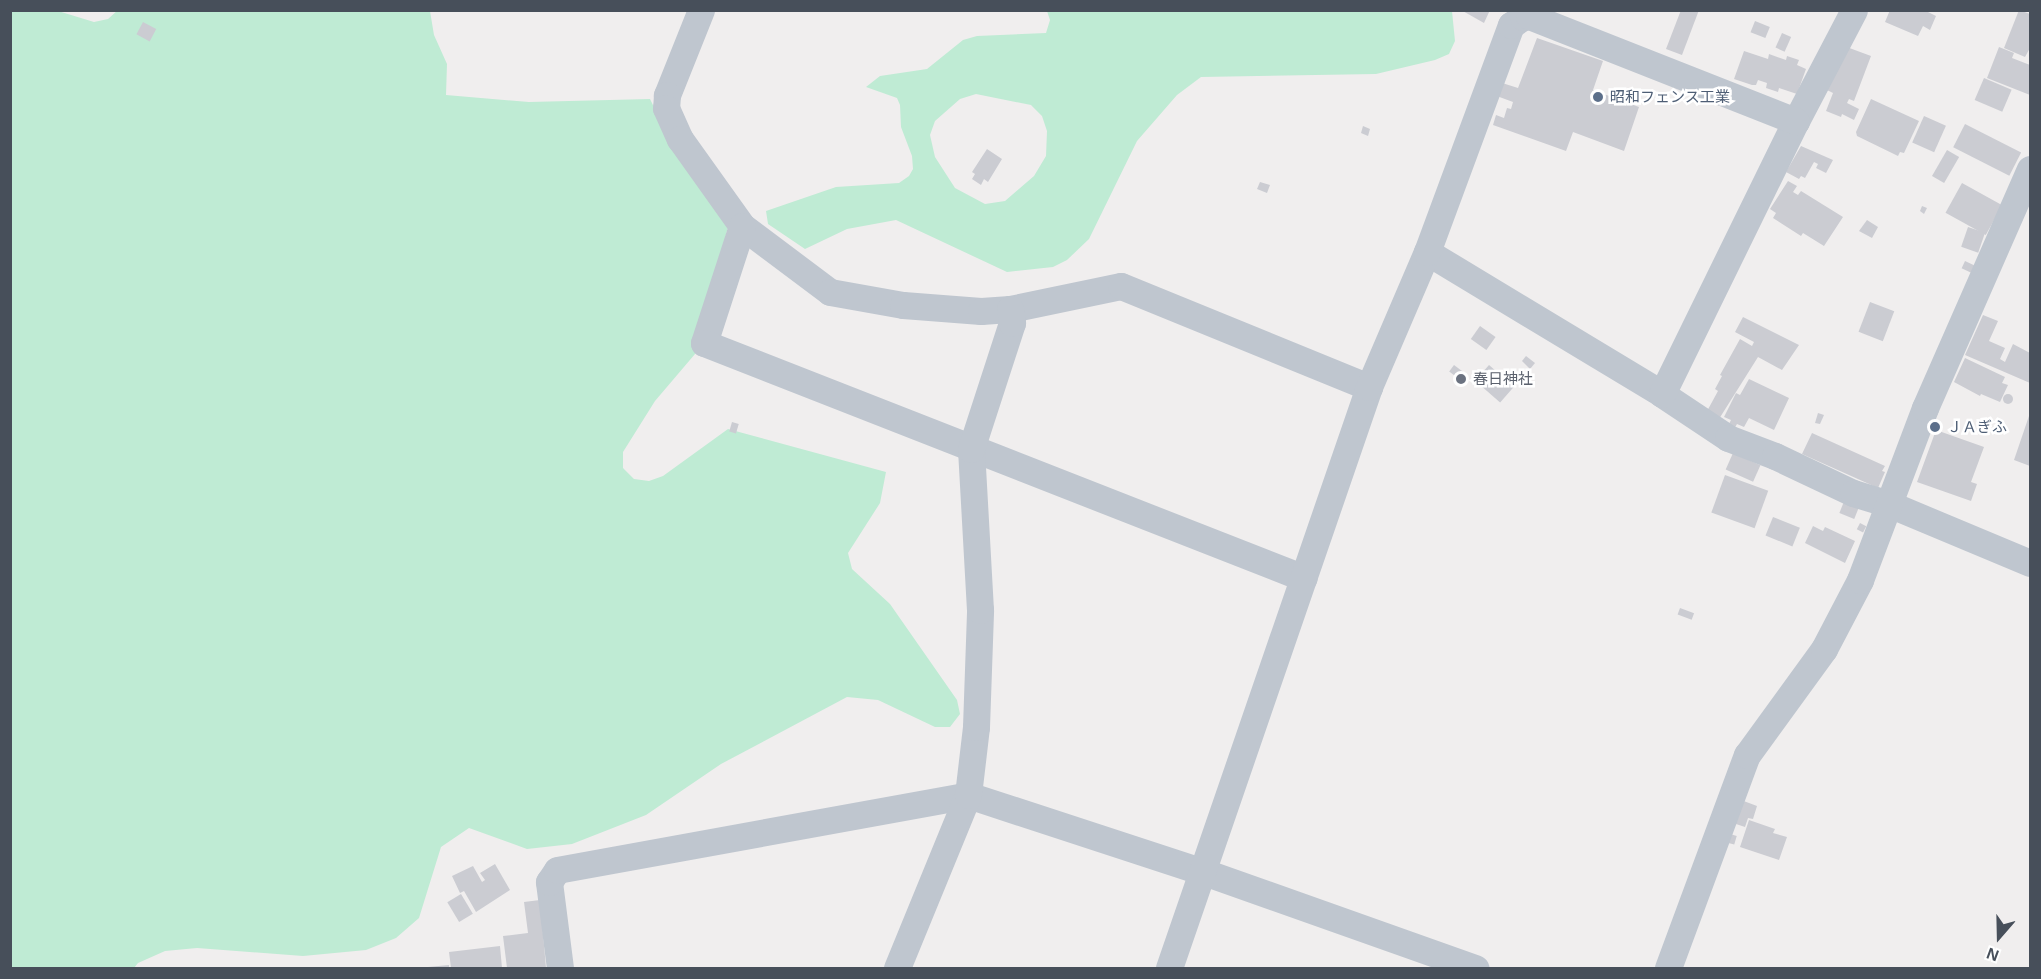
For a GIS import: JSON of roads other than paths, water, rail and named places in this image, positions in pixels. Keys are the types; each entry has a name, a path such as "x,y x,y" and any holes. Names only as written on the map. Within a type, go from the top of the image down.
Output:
{"street":[{"path":"701,10 667,95 666,108 680,139 742,226 830,292 903,305 981,311 1010,309 1121,286 1369,387"},
{"path":"1662,394 1796,121 1854,10"},
{"path":"1169,969 1369,387 1427,252 1511,25 1529,16 1796,121"},
{"path":"1668,969 1747,755 1824,649 1860,580 1925,408 2031,169"},
{"path":"742,226 704,343 1304,578"},
{"path":"1427,252 1662,394 1728,438 1775,456 1853,492 1889,504 2031,563"},
{"path":"897,969 968,795 976,727 980,610 971,449 1012,323 1010,309"},
{"path":"560,969 549,882 557,870 968,795 1204,872 1475,969"}],"place":[{"name":"昭和フェンス工業","path":"1598,97"},
{"name":"春日神社","path":"1461,379"},
{"name":"ＪＡぎふ","path":"1935,427"}]}
